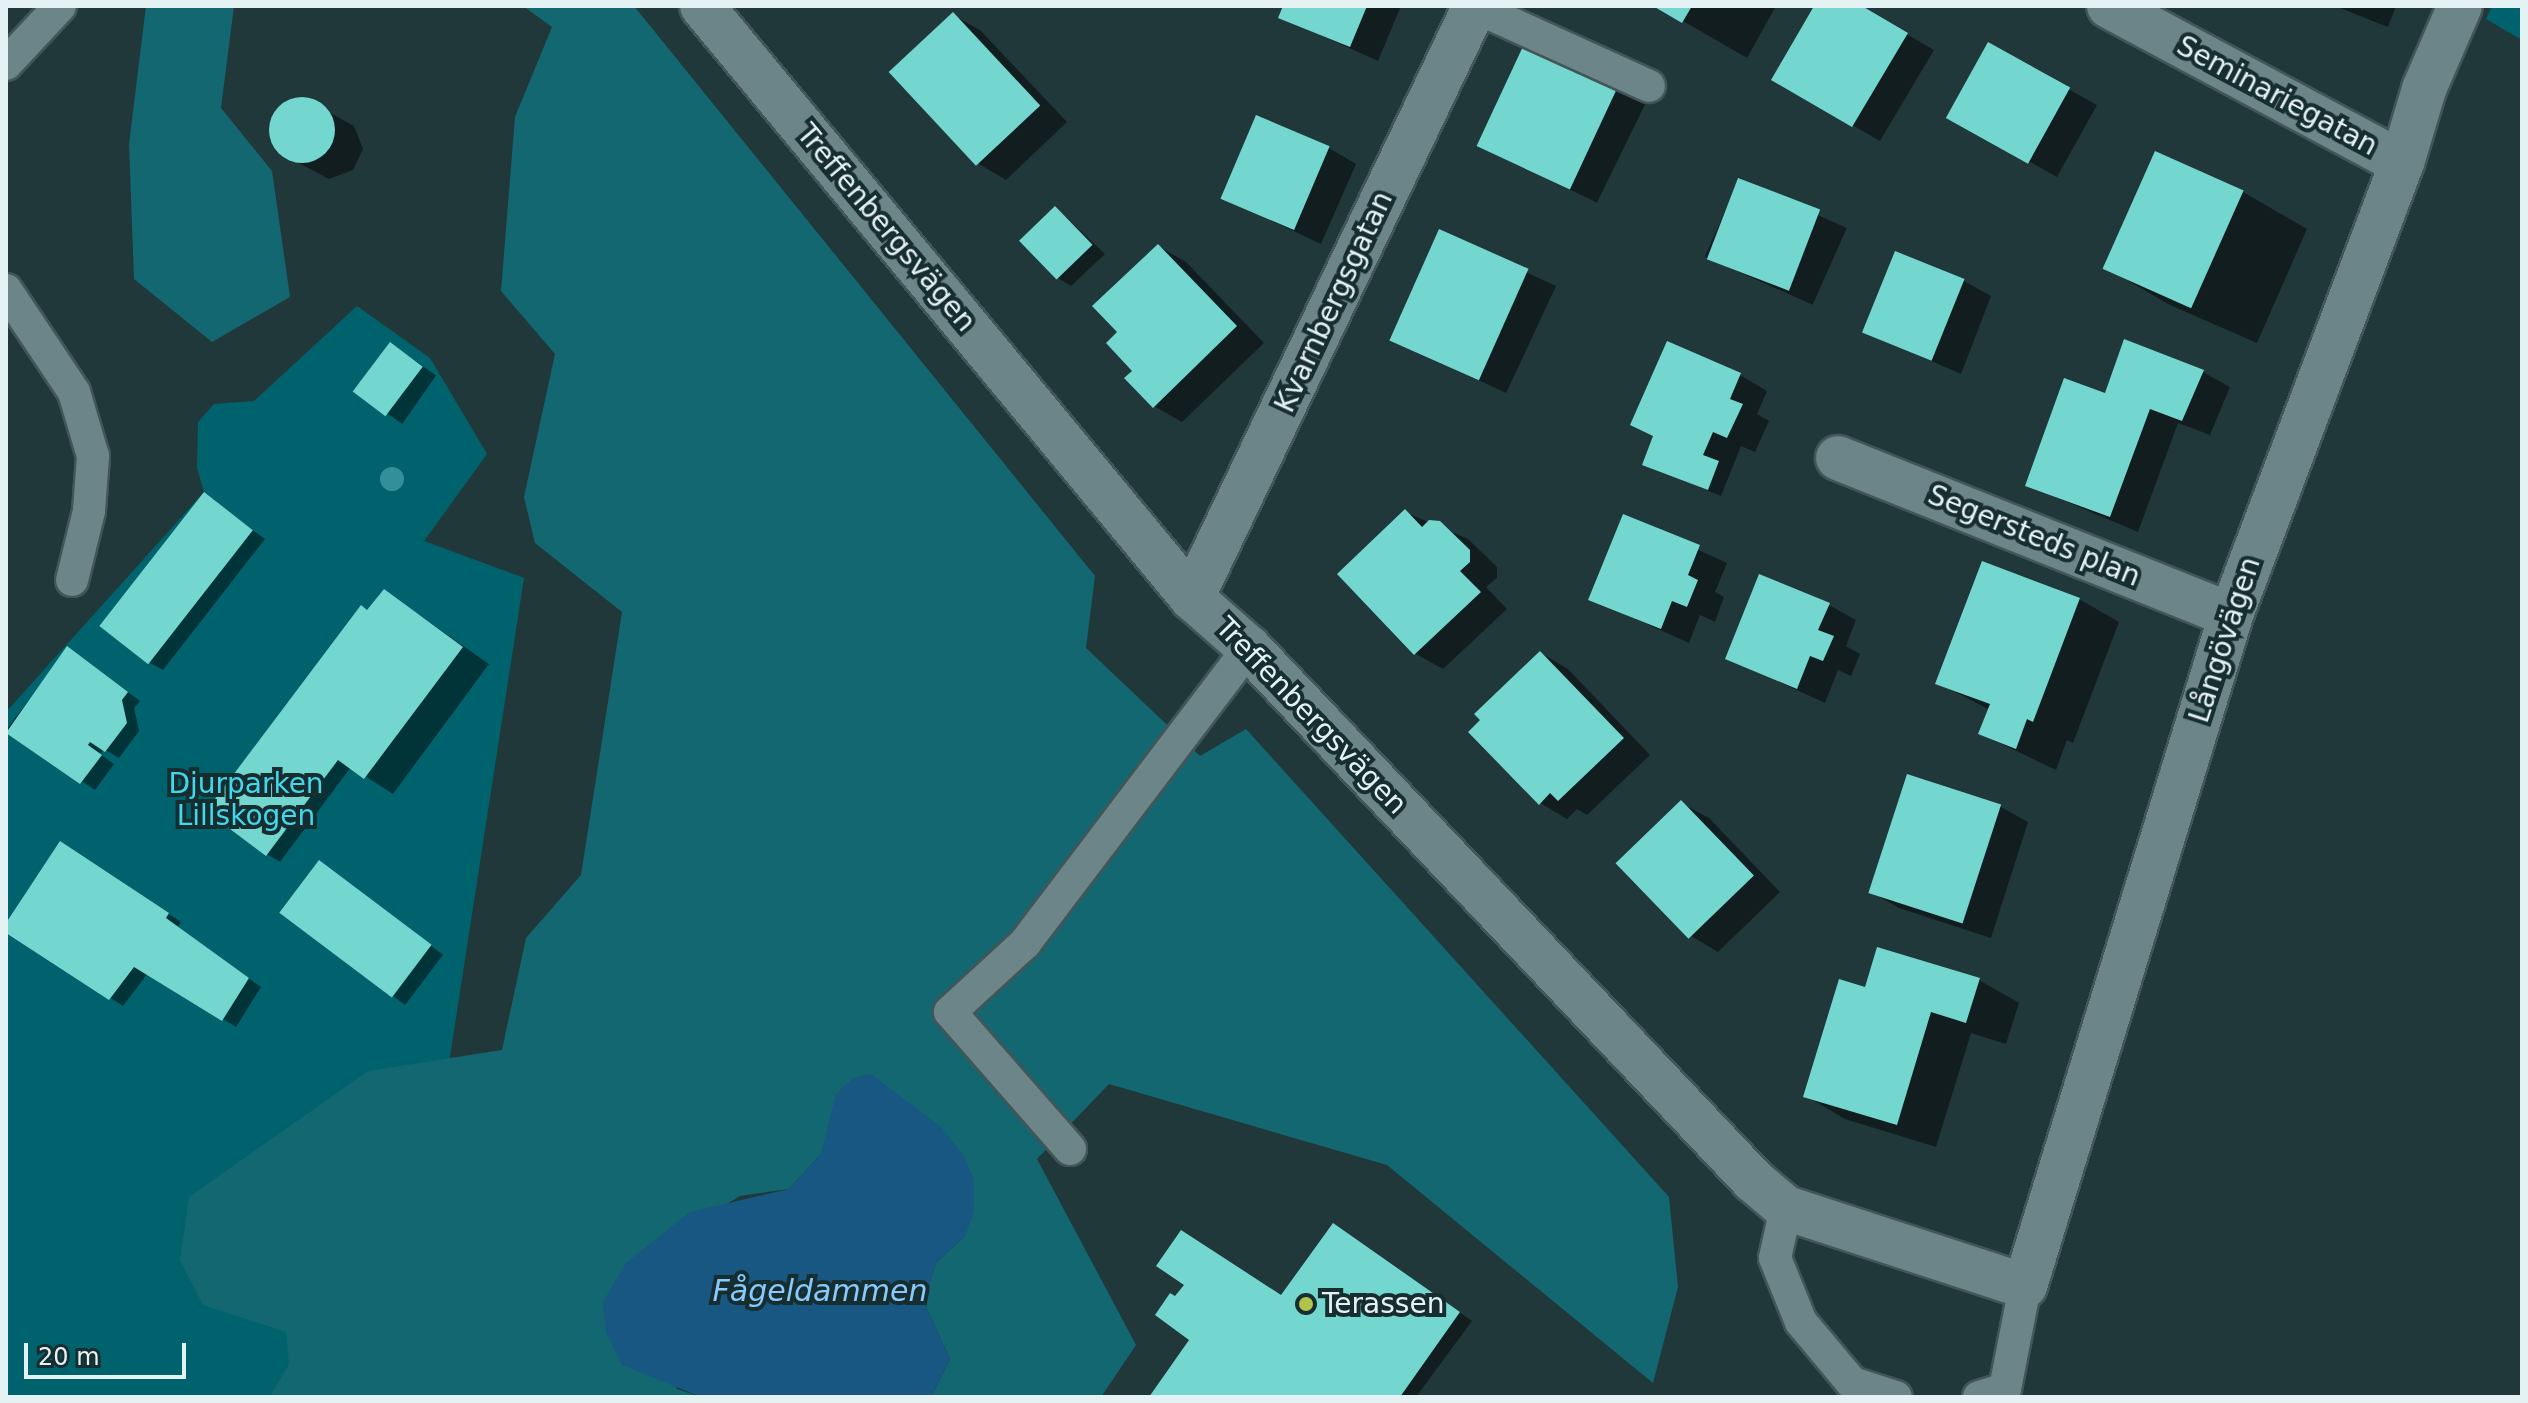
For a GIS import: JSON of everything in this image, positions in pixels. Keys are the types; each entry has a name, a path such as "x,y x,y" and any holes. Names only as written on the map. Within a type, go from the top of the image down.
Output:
{"street":[{"name":"Treffenbergsvägen","path":"702,6 1192,598 1249,648 1754,1181 1786,1208 2025,1286"},
{"name":"Kvarnbergsgatan","path":"1192,598 1475,6"},
{"name":"Seminariegatan","path":"2109,6 2402,163"},
{"name":"Långövägen","path":"2025,1286 2231,615 2402,163 2424,89 2460,6"},
{"name":"Segersteds plan","path":"1838,458 2231,615"}],"lane":[{"path":"6,64 60,6"},
{"path":"1475,6 1649,86"},
{"path":"6,290 74,392 93,456 89,511 72,580"},
{"path":"1070,1149 950,1012 1025,943 1249,648"},
{"path":"1786,1208 1775,1258 1801,1322 1852,1383 1896,1397"},
{"path":"1979,1397 2005,1389 2025,1286"}],"green space":[{"path":"2492,6 2522,6 2522,40 2486,19"},
{"name":"Djurparken Lillskogen","path":"357,306 430,358 487,454 424,541 524,578 443,1102 449,1397 6,1397 6,712 204,492 197,468 198,422 214,404 254,401"}],"shaded area":[{"path":"146,6 234,6 221,108 272,171 290,297 212,342 134,279 129,144"},
{"path":"523,6 634,6 1095,576 1086,648 1200,756 1246,729 1669,1197 1678,1287 1653,1383 1387,1165 1109,1084 1037,1159 1136,1345 1101,1397 931,1397 950,1359 926,1307 930,1282 936,1263 965,1236 821,1154 789,1189 740,1196 625,1264 677,1389 701,1397 270,1397 289,1364 286,1332 203,1305 180,1260 189,1197 368,1071 502,1050 526,938 581,875 622,612 535,543 524,497 555,354 501,291 515,117 552,27"}],"water":[{"name":"Fågeldammen","path":"871,1074 940,1126 964,1156 974,1180 974,1211 965,1236 936,1263 930,1282 926,1307 950,1359 931,1397 701,1397 622,1365 606,1332 603,1302 625,1264 690,1212 789,1189 821,1154 836,1094 853,1078"}],"building":[{"path":"1283,6 1367,6 1350,47 1278,18"},
{"path":"1653,6 1692,6 1682,23"},
{"path":"1814,6 1862,6 1908,33 1852,127 1771,80"},
{"path":"953,12 1040,106 976,166 889,72"},
{"path":"1526,40 1619,84 1570,190 1477,146"},
{"path":"1988,42 2070,88 2028,164 1946,118"},
{"path":"302,97 325,107 335,130 325,153 302,163 279,153 269,130 279,107"},
{"path":"1256,115 1330,146 1294,230 1220,199"},
{"path":"2155,151 2244,190 2191,308 2103,269"},
{"path":"1738,178 1820,210 1789,291 1707,259"},
{"path":"1055,206 1093,245 1057,280 1019,241"},
{"path":"1439,229 1529,269 1479,380 1389,340"},
{"path":"1158,244 1237,326 1153,408 1124,378 1132,371 1106,343 1117,332 1092,306"},
{"path":"1895,251 1965,279 1932,361 1862,333"},
{"path":"2124,339 2204,370 2182,421 2150,409 2110,517 2025,486 2064,378 2105,393"},
{"path":"1667,341 1741,373 1730,399 1743,404 1727,438 1713,432 1703,455 1719,461 1708,490 1642,465 1653,436 1630,425"},
{"path":"390,342 423,367 385,416 353,392"},
{"path":"204,492 253,530 148,664 99,626"},
{"path":"1405,509 1422,527 1429,520 1440,521 1470,550 1470,562 1460,571 1481,592 1414,655 1337,574"},
{"path":"1623,514 1700,545 1688,575 1698,580 1687,607 1672,601 1661,629 1588,600"},
{"path":"1982,561 2080,598 2033,722 2027,719 2016,749 1978,734 1990,704 1935,684"},
{"path":"1759,574 1830,603 1818,630 1834,636 1823,661 1810,656 1797,689 1725,659"},
{"path":"384,589 463,647 364,779 338,760 266,856 206,811 361,605 367,610"},
{"path":"67,646 128,692 122,700 127,723 105,752 90,742 88,745 102,755 80,784 6,733"},
{"path":"1540,651 1624,738 1558,801 1550,793 1539,805 1468,732 1480,720 1474,714"},
{"path":"1907,774 2001,805 1963,923 1868,893"},
{"path":"1681,800 1754,876 1688,939 1616,863"},
{"path":"60,841 169,913 166,918 249,978 222,1021 134,967 109,1000 6,933 6,923"},
{"path":"319,860 432,945 392,998 279,913"},
{"path":"1877,947 1980,978 1966,1023 1931,1012 1897,1125 1803,1097 1839,979 1865,987"},
{"name":"Terassen","path":"1333,1223 1460,1312 1400,1397 1149,1397 1189,1340 1155,1315 1170,1293 1175,1296 1184,1285 1156,1266 1181,1230 1281,1295"}],"place":[{"name":"Terassen","path":"1306,1304"}]}
